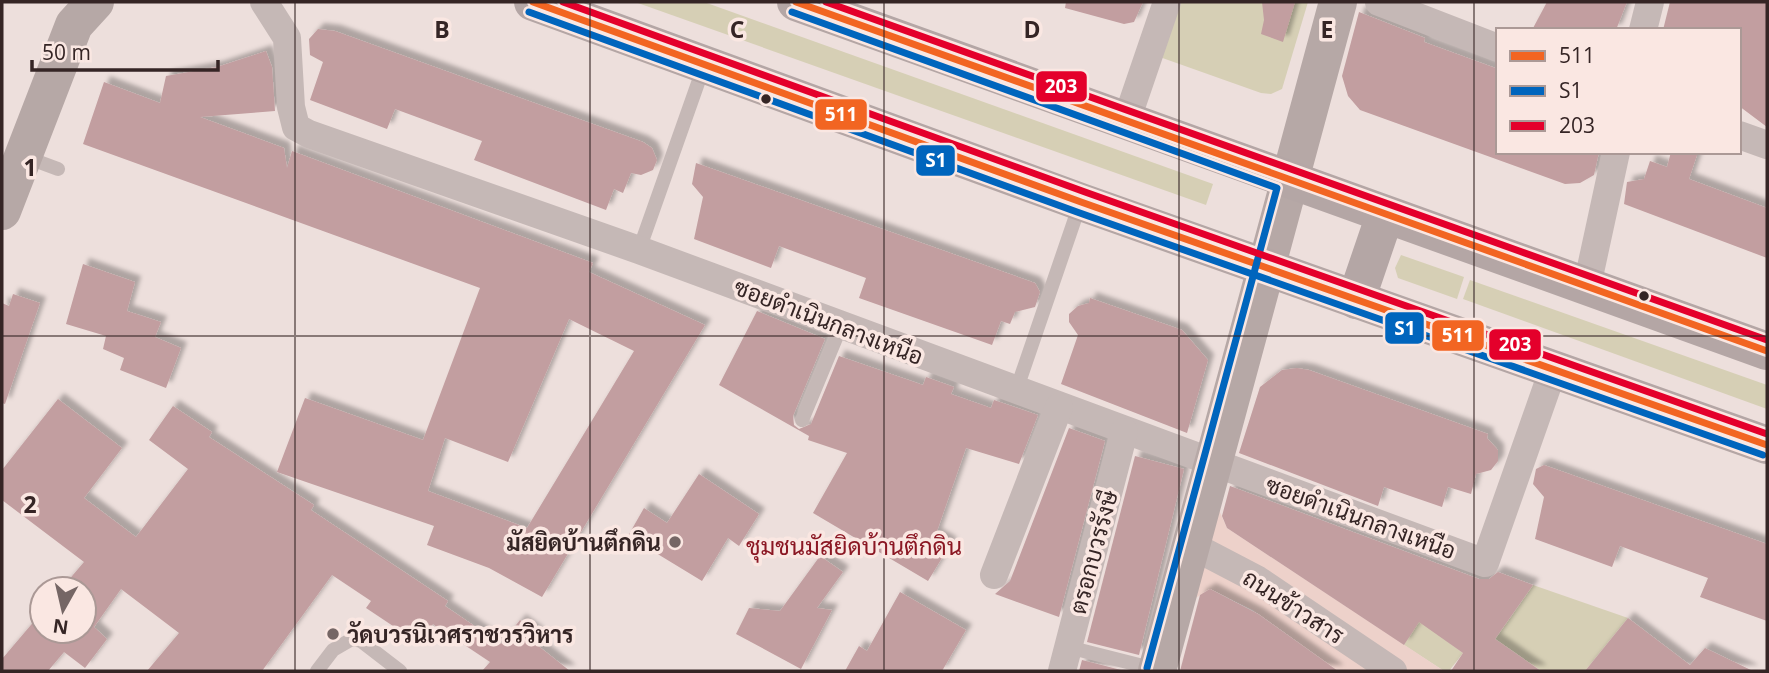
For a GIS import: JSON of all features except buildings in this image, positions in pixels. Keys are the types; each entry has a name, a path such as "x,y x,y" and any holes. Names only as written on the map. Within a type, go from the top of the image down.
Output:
{"main road":[{"path":"533,2 1081,202 1767,445"},
{"path":"796,2 1767,351"},
{"path":"1356,300 1385,215"}],"street":[{"path":"2,211 74,25 95,2"},
{"name":"ซอยดำเนินกลางเหนือ","path":"264,2 287,38 291,107 296,127 639,250 1124,432 1214,462 1485,563 1553,370"},
{"path":"1126,121 1167,2"},
{"path":"1157,670 1338,2"},
{"path":"1378,2 1496,47"},
{"path":"1644,28 1650,2"},
{"path":"1741,136 1767,145"},
{"path":"1587,286 1616,154"},
{"path":"994,575 1059,407"},
{"name":"ตรอกบวรรังษี","path":"1065,659 1124,432"},
{"name":"ถนนข้าวสาร","path":"1191,545 1258,580 1393,671"}],"lane":[{"path":"639,250 704,65"},
{"path":"22,156 58,169"},
{"path":"1016,391 1081,202"},
{"path":"802,420 841,326"},
{"path":"317,671 334,650 352,639 361,641 400,671"},
{"path":"1065,659 1157,670"}],"shaded area":[{"path":"635,2 704,2 1213,184 1206,205"},
{"path":"1173,2 1308,2 1282,89 1271,94 1261,93 1154,55"},
{"path":"1401,255 1464,277 1457,299 1398,278 1395,268"},
{"path":"1470,280 1767,385 1767,409 1463,299"},
{"path":"1217,506 1227,528 1444,671 1338,671 1253,610 1210,589 1194,599"},
{"path":"1533,585 1628,618 1585,671 1541,671 1495,639"},
{"path":"1417,619 1463,653 1449,671 1444,671 1404,645"}],"transit line":[{"name":"511","path":"533,2 1081,202 1767,445"},
{"name":"203","path":"563,2 1085,192 1767,434"},
{"name":"511","path":"796,2 1767,351"},
{"name":"203","path":"826,2 1767,340"},
{"name":"S1","path":"529,12 1077,212 1763,455"},
{"name":"S1","path":"792,12 1277,188 1147,668"}],"place":[{"name":"มัสยิดบ้านตึกดิน","path":"675,542"},
{"name":"วัดบวรนิเวศราชวรวิหาร","path":"333,634"}],"district":[{"name":"ชุมชนมัสยิดบ้านตึกดิน","path":"854,545"}]}
